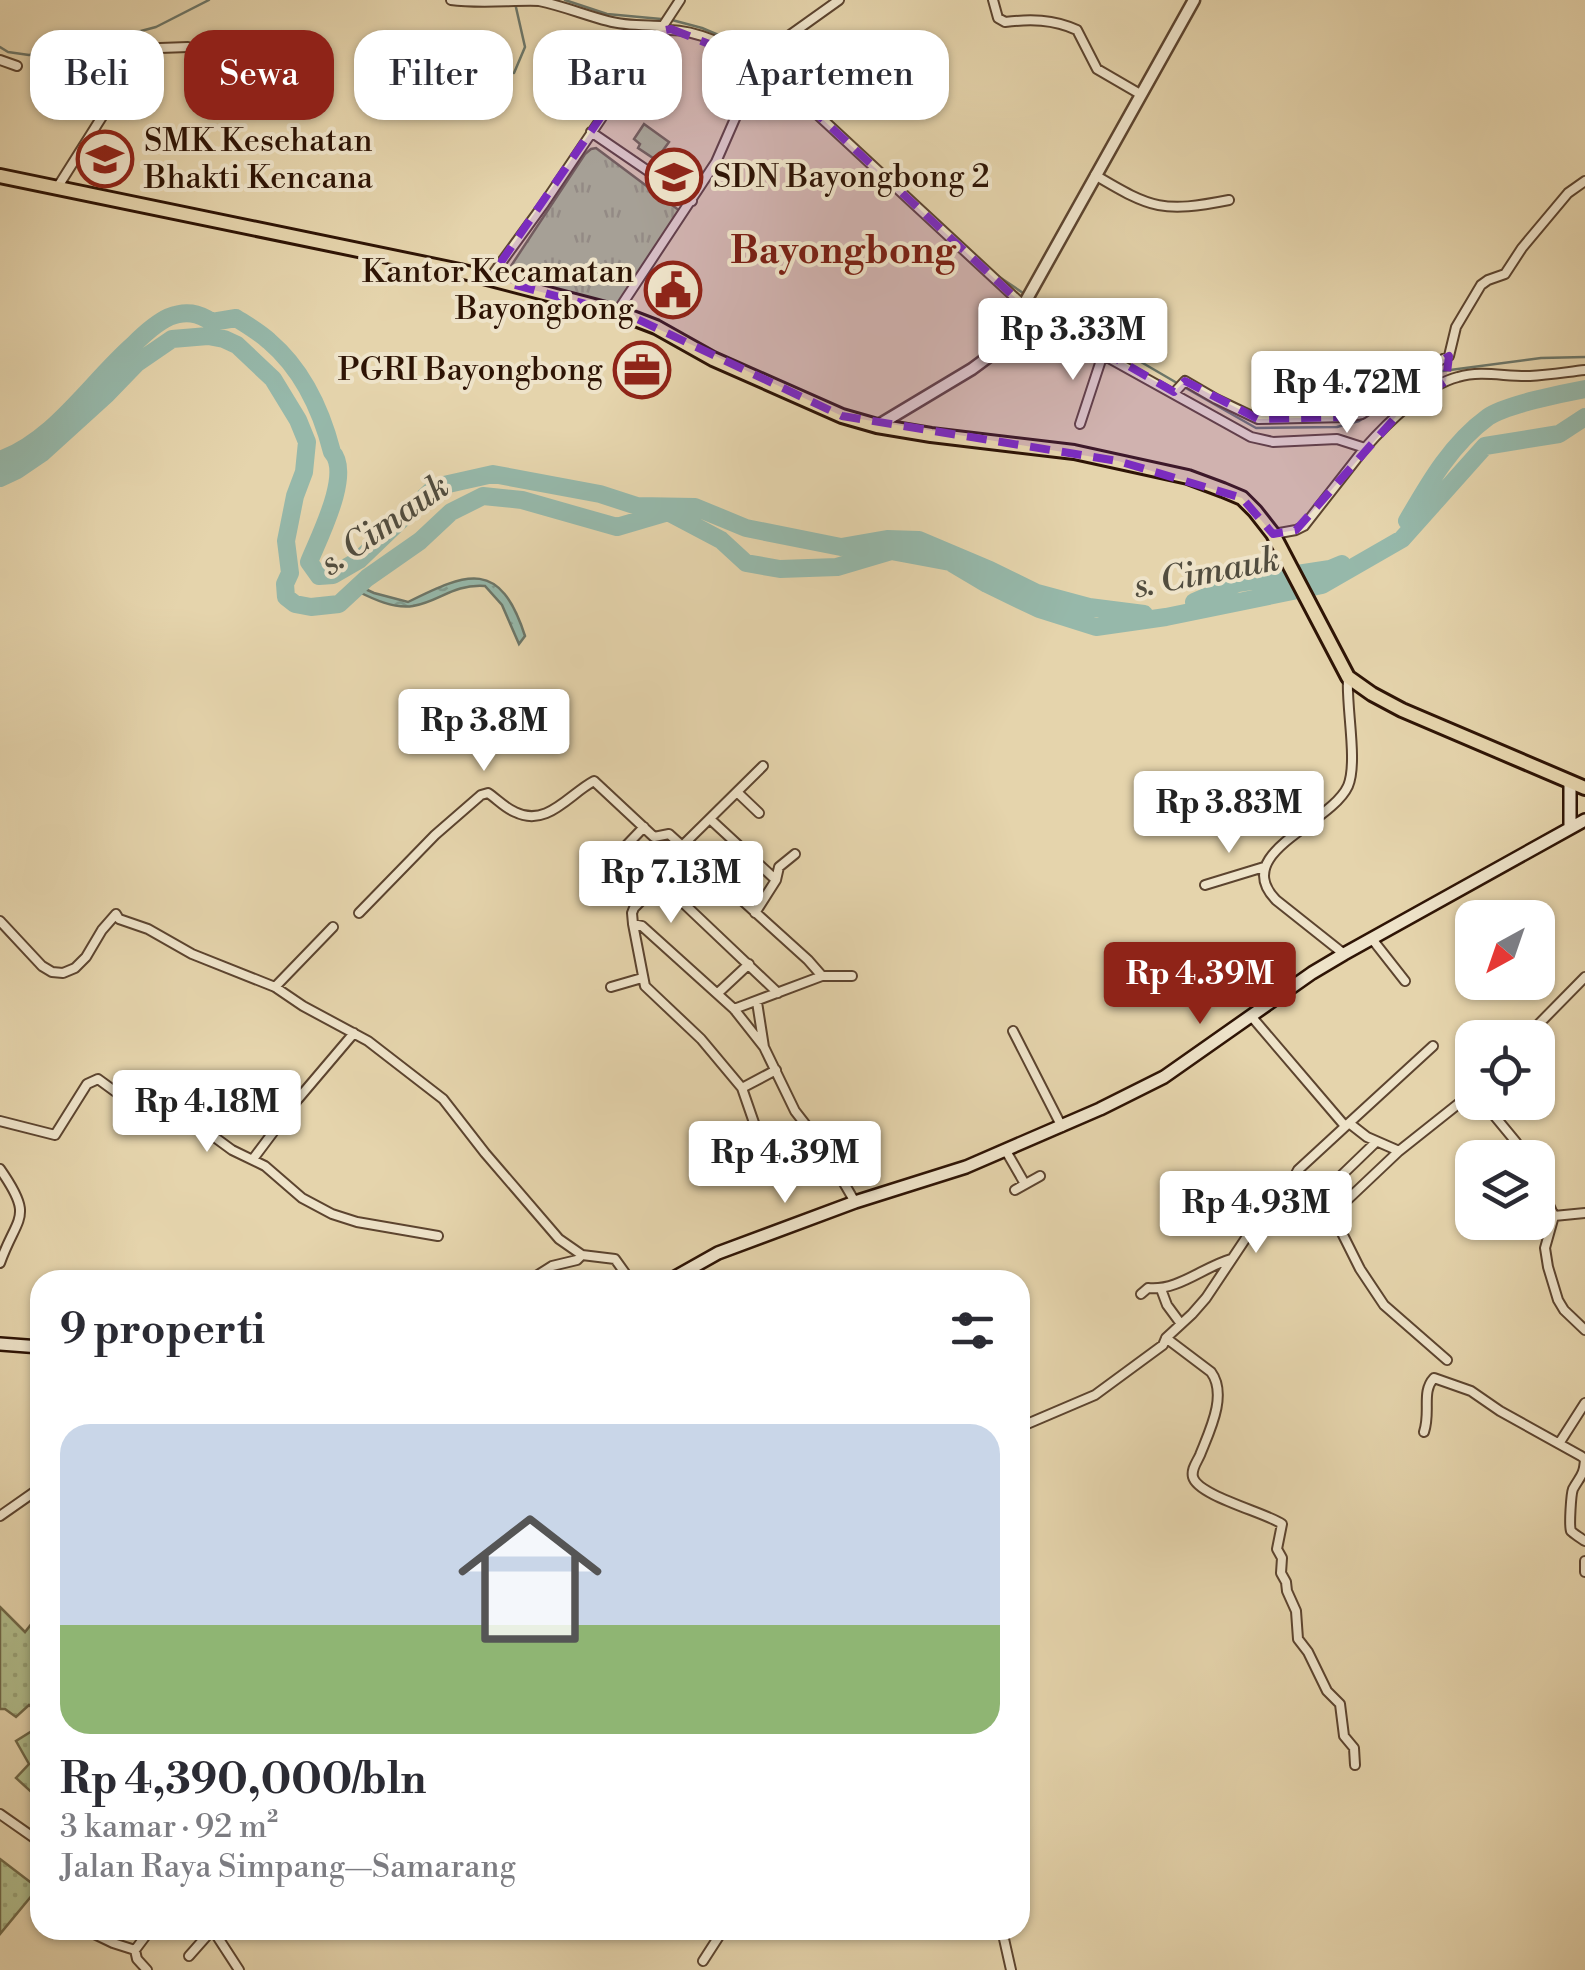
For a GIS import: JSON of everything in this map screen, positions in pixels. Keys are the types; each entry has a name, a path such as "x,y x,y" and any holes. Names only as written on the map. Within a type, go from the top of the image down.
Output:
{"main road":[{"path":"0,176 490,278 618,312 842,416 877,426 1074,452 1188,477 1223,490 1242,498 1273,534 1348,678 1402,710 1585,788"},
{"path":"1570,782 1570,828"},
{"path":"688,1270 718,1253 855,1202 1006,1152 1164,1077 1344,954 1585,820"},
{"path":"0,1344 30,1346"}],"street":[{"path":"451,0 538,1 612,22 666,23 702,37"},
{"path":"490,278 680,0"},
{"path":"797,30 839,0"},
{"path":"993,0 998,18 1005,22 1047,20 1077,30 1097,69 1140,94"},
{"path":"877,426 992,355 1004,342 1194,0"},
{"path":"57,188 134,66 160,48 184,47"},
{"path":"0,60 16,66"},
{"path":"618,312 716,162 734,120"},
{"path":"827,120 1024,302 1103,354 1251,437 1273,442 1336,440 1365,448"},
{"path":"591,132 692,201"},
{"path":"1095,175 1140,202 1179,208 1229,200"},
{"path":"1174,392 1183,381 1258,419 1362,414 1407,377 1448,360 1456,327 1481,285 1505,274 1568,193 1585,180"},
{"path":"1080,424 1103,354"},
{"path":"1273,534 1304,526 1365,448 1401,411 1446,378 1585,370"},
{"path":"1344,954 1287,910 1263,882 1264,867 1279,847 1345,791 1351,771 1348,678"},
{"path":"760,1140 742,1088 702,1039 645,986 632,912 710,819 763,766"},
{"path":"359,913 436,835 485,793 518,814 536,817 558,807 594,781 654,836 669,834 822,976"},
{"path":"737,792 758,813"},
{"path":"710,819 776,880"},
{"path":"601,872 644,827"},
{"path":"755,912 776,880 779,867 795,854"},
{"path":"1205,884 1264,867"},
{"path":"660,881 778,993"},
{"path":"0,921 52,972 62,973 80,964 116,914 192,954 275,987 354,1034 443,1099 558,1238 582,1255 615,1259 623,1270"},
{"path":"634,924 642,926 734,1009 764,1048 795,1111 823,1146 855,1202"},
{"path":"275,987 333,928"},
{"path":"1372,939 1405,981"},
{"path":"718,994 749,964"},
{"path":"734,1009 822,976 852,976"},
{"path":"611,987 642,978"},
{"path":"1543,1020 1585,978"},
{"path":"757,1002 764,1048"},
{"path":"1250,1016 1347,1125 1399,1151"},
{"path":"1013,1031 1062,1127"},
{"path":"253,1159 354,1034"},
{"path":"1030,1423 1095,1394 1163,1345 1206,1298 1246,1238 1284,1196 1298,1170 1434,1046"},
{"path":"742,1088 776,1070"},
{"path":"0,1122 55,1135 87,1084 98,1079 124,1098 198,1125 232,1150 253,1159 302,1198 332,1214 438,1236"},
{"path":"1447,1360 1384,1305 1360,1269 1335,1218 1344,1203 1399,1151 1455,1107"},
{"path":"1318,1198 1376,1142"},
{"path":"1006,1152 1025,1184"},
{"path":"0,1169 18,1196 21,1210 0,1263"},
{"path":"1015,1190 1040,1176"},
{"path":"1555,1216 1585,1212"},
{"path":"1547,1240 1548,1266 1558,1300 1585,1330"},
{"path":"546,1270 582,1255"},
{"path":"1141,1294 1148,1288 1161,1289 1231,1259"},
{"path":"1161,1289 1170,1311 1181,1324"},
{"path":"1166,1338 1216,1378 1213,1420 1193,1478 1210,1492 1282,1524 1278,1548 1281,1573 1297,1613 1298,1639 1327,1691 1340,1704 1344,1736 1354,1748 1355,1766"},
{"path":"1424,1432 1429,1402 1426,1393 1434,1378 1471,1390 1500,1411 1560,1442 1585,1459 1582,1479 1574,1487 1570,1502 1578,1510 1570,1518 1571,1530 1585,1541"},
{"path":"1560,1442 1585,1403"},
{"path":"0,1516 30,1495"},
{"path":"1585,1561 1585,1572"},
{"path":"0,1814 30,1835"},
{"path":"107,1940 135,1950"},
{"path":"142,1940 135,1950 147,1970"},
{"path":"190,1956 204,1940"},
{"path":"218,1940 238,1970"},
{"path":"703,1961 716,1940"},
{"path":"1004,1940 1011,1970"}],"highlighted area":[{"path":"671,29 765,66 1023,305 1174,392 1185,381 1258,419 1347,417 1449,356 1446,381 1401,411 1296,530 1273,534 1242,498 1118,461 842,416 633,317 490,278 660,31"}],"green space":[{"path":"644,124 669,142 656,160 638,148 640,144 634,139"},
{"path":"596,148 680,211 618,313 501,281 585,154"},
{"path":"0,1607 25,1632 30,1626 30,1706 16,1717 0,1709"},
{"path":"30,1732 30,1791 16,1778 29,1764 16,1741"},
{"path":"0,1859 30,1882 30,1898 0,1934"}],"water":[{"path":"367,578 363,588 408,602 465,579 493,583 505,594 525,636 519,644 502,605 485,586 455,590 406,607 384,603 357,591"}],"waterway":[{"path":"0,47 29,55 103,41 156,27 209,0"},
{"path":"565,0 607,14 672,20 702,28 756,51 854,143"},
{"path":"514,73 525,47 515,3"},
{"path":"995,274 1026,295"},
{"path":"1033,299 1177,383"},
{"path":"0,460 20,451 55,425 145,333 164,320 186,313 212,322 236,318 269,341 292,365 316,406 337,462 332,506 309,562 319,576 333,575 359,560 435,487 493,474 600,494 637,506 695,507 746,528 841,547 887,539 919,540 1037,593 1089,607 1144,614"},
{"name":"s. Cimauk","path":"0,478 42,453 137,363 172,339 208,336 237,345 273,379 307,442 304,472 286,541 290,573 285,584 286,597 295,604 339,604 451,512 483,496 522,500 617,527 668,512 721,540 746,563 780,569 837,567 891,551 950,562 1039,609 1096,627 1322,585 1402,539 1485,446 1559,434 1585,417"},
{"path":"1386,402 1435,372 1541,358 1585,357"},
{"path":"1184,387 1256,428 1337,427 1359,421 1376,409"},
{"path":"1407,521 1452,452 1488,417 1520,404 1585,389"},
{"path":"1194,602 1238,583 1342,564"}],"place":[{"name":"SMK Kesehatan Bhakti Kencana","path":"105,159"},
{"name":"SDN Bayongbong 2","path":"674,177"},
{"name":"Kantor Kecamatan Bayongbong","path":"673,290"},
{"name":"PGRI Bayongbong","path":"642,370"}],"district":[{"name":"Bayongbong","path":"843,251"}]}
